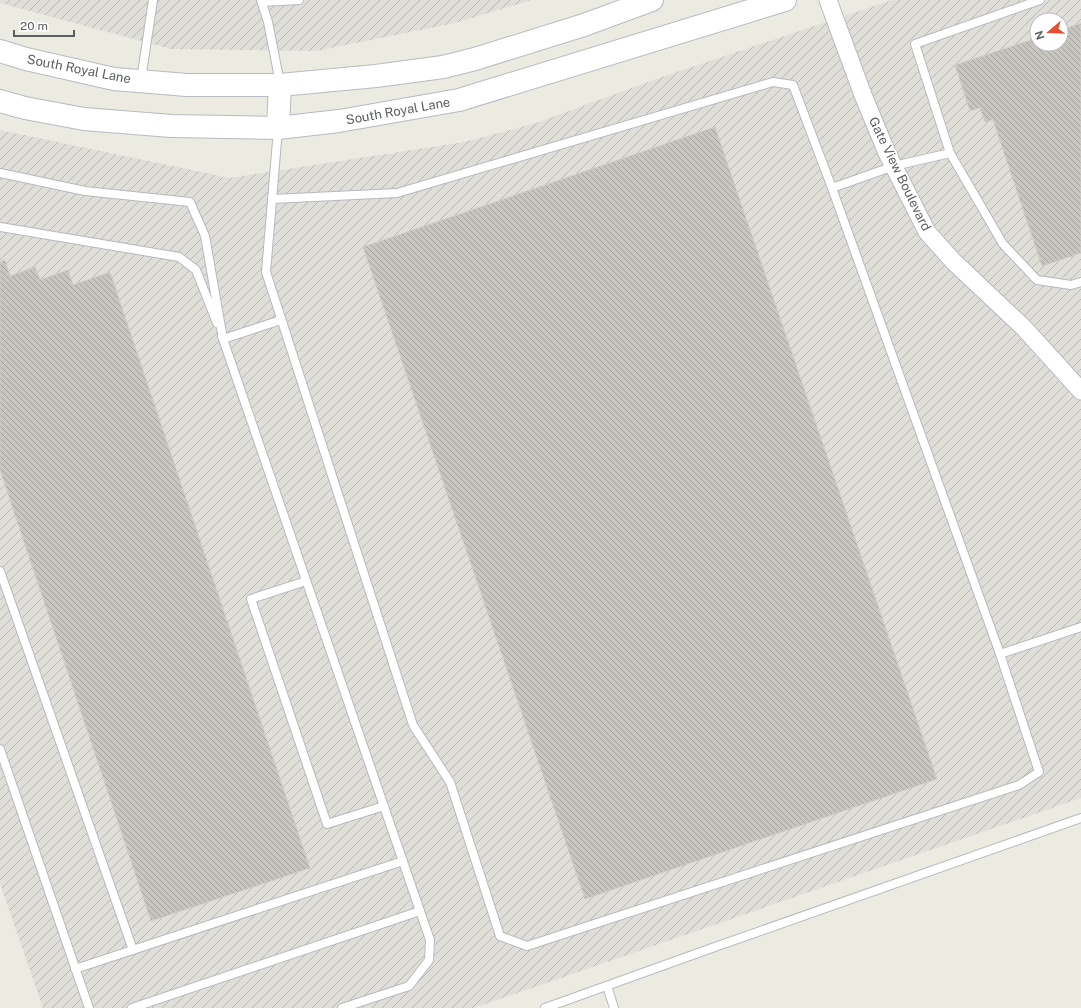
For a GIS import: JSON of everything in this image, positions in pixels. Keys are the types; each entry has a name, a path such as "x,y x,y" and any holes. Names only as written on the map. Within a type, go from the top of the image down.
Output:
{"main road":[{"name":"South Royal Lane","path":"0,50 26,59 106,77 187,85 280,85 376,76 443,67 475,59 584,25 652,0"},
{"name":"South Royal Lane","path":"0,101 25,108 84,119 170,126 278,128 339,121 459,100 785,0"},
{"path":"278,128 280,85"}],"street":[{"name":"Gate View Boulevard","path":"828,0 863,95 887,153 928,232 954,262 1024,328 1081,391"}],"lane":[{"path":"141,81 153,0"},
{"path":"280,85 268,22 262,1 299,0"},
{"path":"1040,0 915,44 950,153 1003,244 1037,280 1071,285 1081,282"},
{"path":"272,199 397,193 773,82 793,85 832,188 1000,654 1038,772 1019,786 527,946 500,936 450,782 413,725 266,272 272,199 278,128"},
{"path":"832,188 894,166 950,153"},
{"path":"0,173 86,191 190,202 205,236 223,340"},
{"path":"0,227 179,258 196,270 223,340 430,940 429,960 409,986 342,1008"},
{"path":"223,340 281,320"},
{"path":"0,571 133,950"},
{"path":"306,581 251,599 327,824 384,806"},
{"path":"1000,654 1081,627"},
{"path":"0,749 89,1008"},
{"path":"545,1008 1081,818"},
{"path":"75,969 403,861"},
{"path":"132,1008 420,911"},
{"path":"607,986 614,1008"}],"shaded area":[{"path":"0,0 532,0 455,23 316,51 171,49 0,3"},
{"path":"892,0 1081,0 1081,798 474,1008 43,1008 0,884 0,130 230,178 464,142 533,124 659,78"}],"building":[{"path":"1081,23 1081,253 1042,266 993,120 985,122 980,108 970,111 955,65 1029,41 1029,52 1069,52 1069,27"},
{"path":"715,127 937,779 585,899 363,247"},
{"path":"5,260 10,276 35,267 40,280 68,270 73,285 110,272 310,868 151,921 0,470 0,262"}]}
